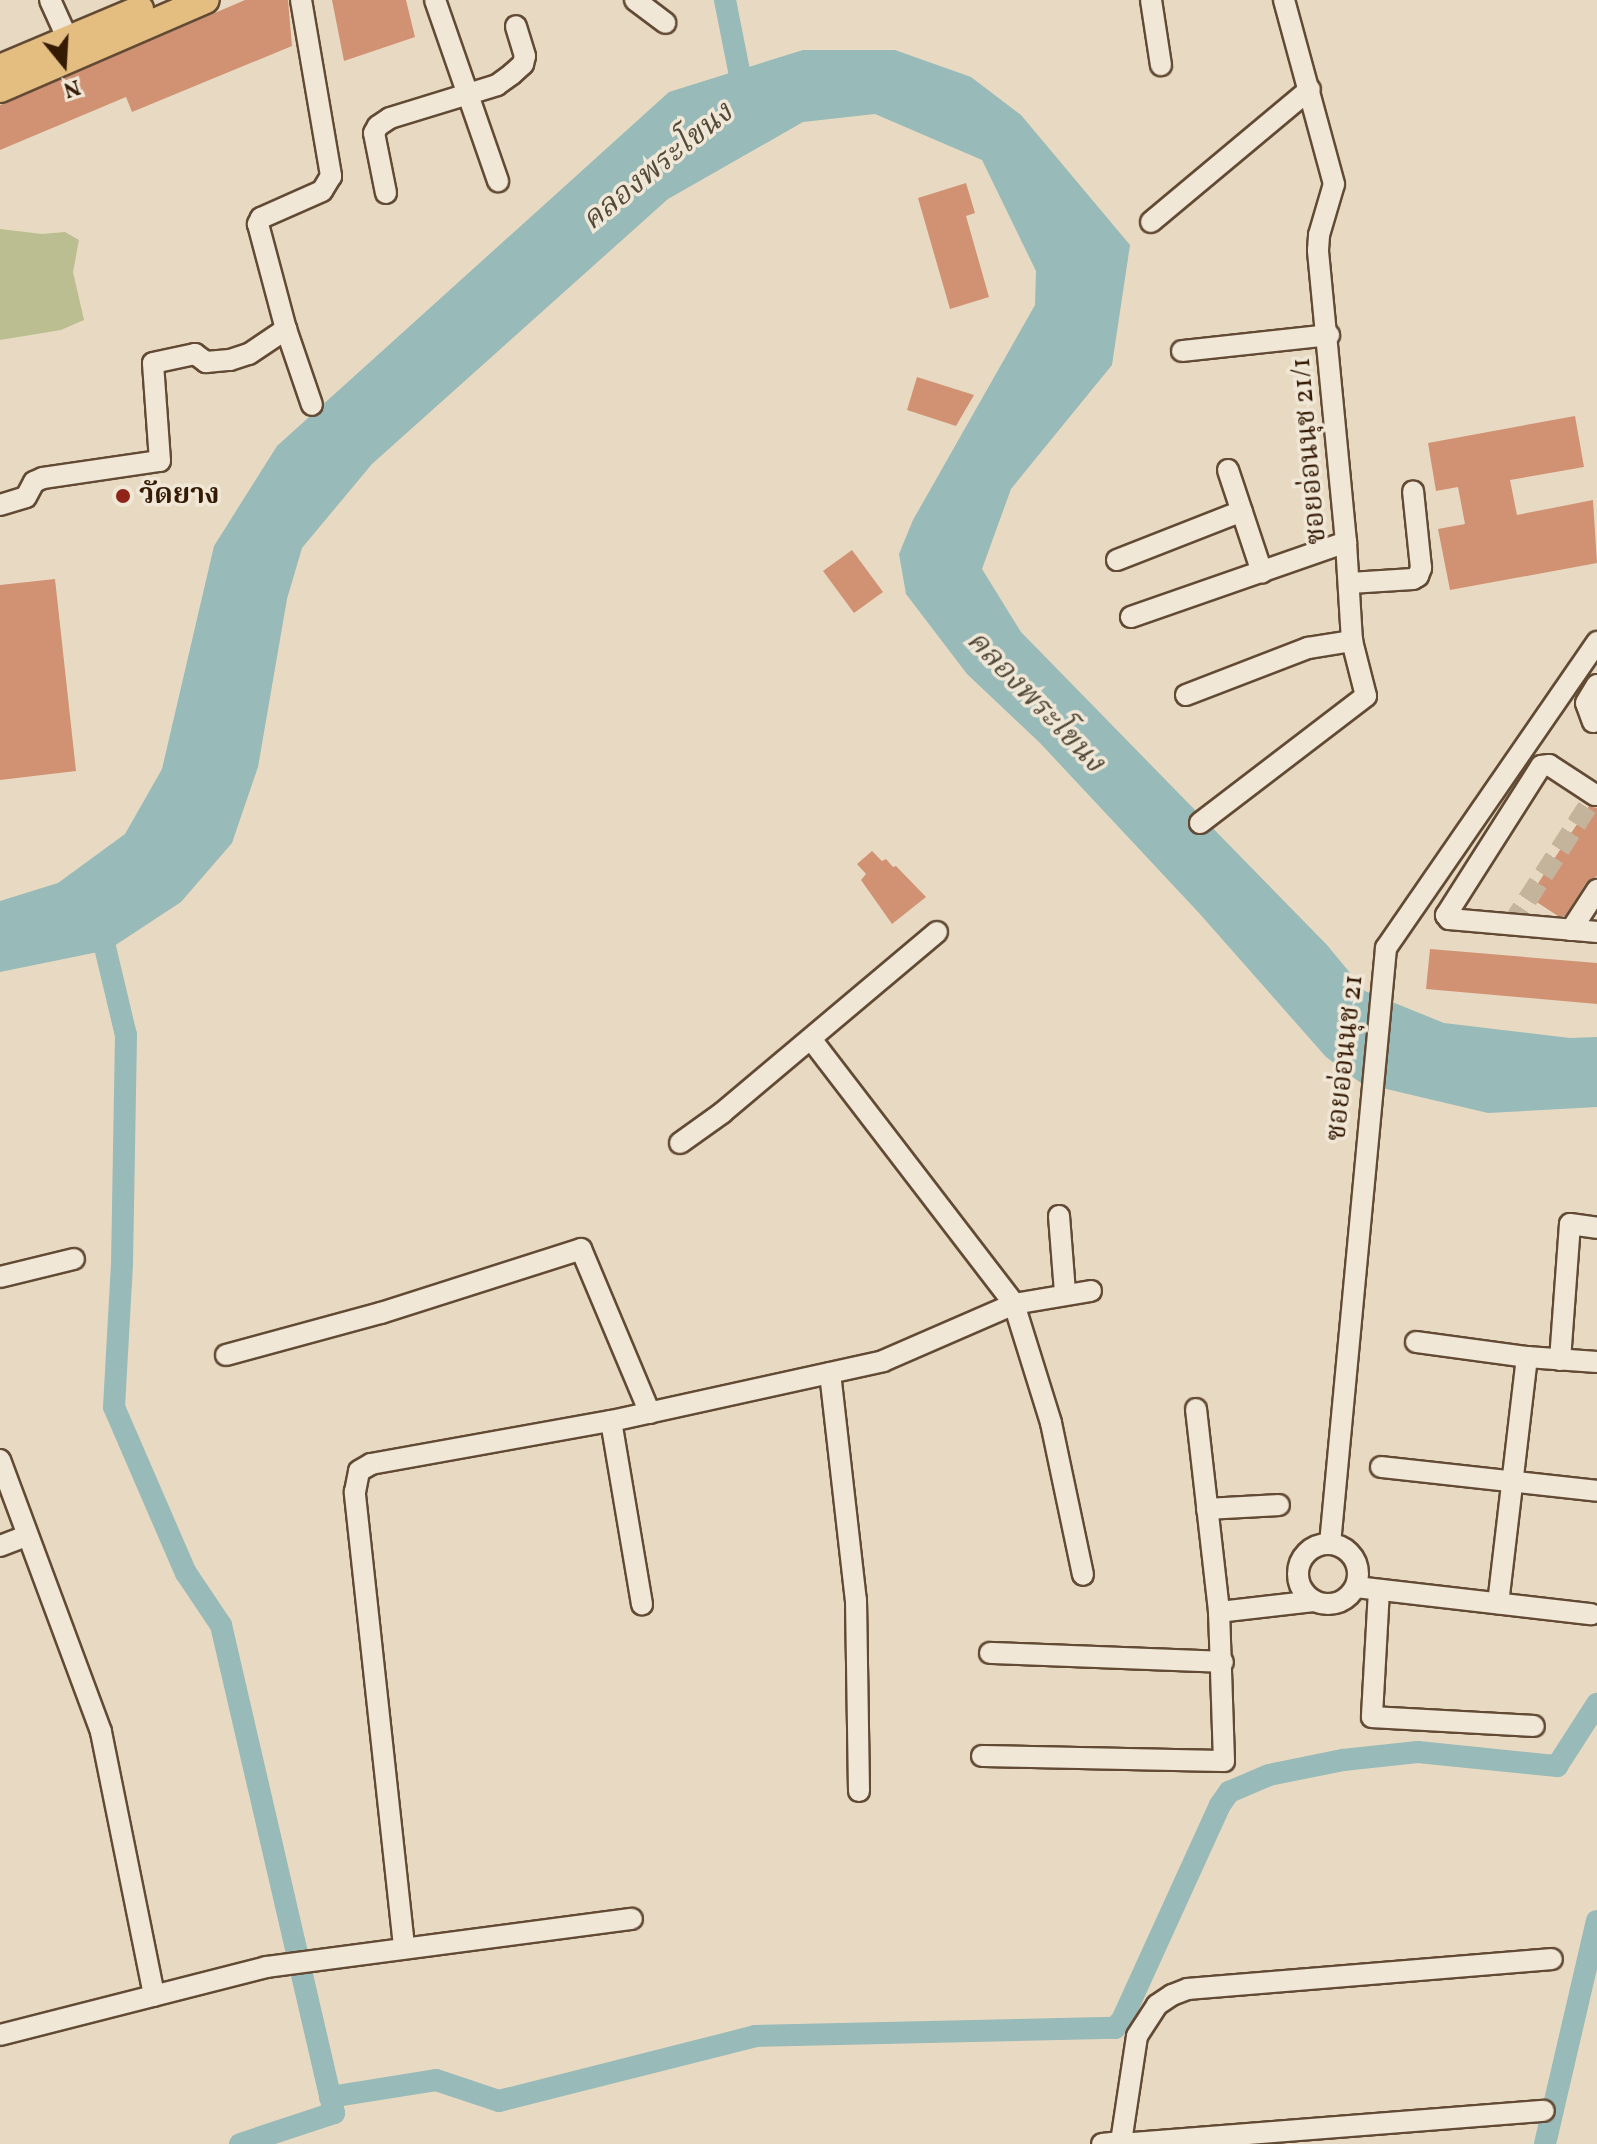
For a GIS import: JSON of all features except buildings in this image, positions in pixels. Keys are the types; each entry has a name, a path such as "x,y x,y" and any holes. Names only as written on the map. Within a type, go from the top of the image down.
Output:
{"main road":[{"path":"1,82 161,0"},
{"path":"134,13 206,0"}],"street":[{"path":"50,0 72,48"},
{"path":"301,0 331,176 322,191 261,218 258,224 286,329 312,405"},
{"path":"435,0 498,181"},
{"path":"635,0 665,23"},
{"path":"1151,0 1161,65"},
{"name":"ซอยอ่อนนุช 21/1","path":"1200,823 1365,698 1352,641 1329,335 1318,250 1319,235 1334,184 1284,0"},
{"path":"386,193 374,133 378,126 390,118 497,85 523,64 525,56 516,26"},
{"path":"1151,222 1310,89"},
{"path":"0,505 26,497 34,482 43,478 160,461 153,363 195,354 206,362 230,360 249,354 286,329"},
{"path":"1182,351 1329,335"},
{"path":"1228,470 1262,572"},
{"path":"1350,583 1413,579 1418,576 1421,568 1413,491"},
{"path":"1117,560 1242,511"},
{"path":"1131,617 1346,542"},
{"path":"1186,695 1227,676 1308,648 1352,641"},
{"name":"ซอยอ่อนนุช 21","path":"1330,1544 1386,948 1591,663 1597,642"},
{"path":"1593,722 1586,703 1597,685"},
{"path":"1595,795 1543,764 1446,913 1449,919 1597,932"},
{"path":"1571,930 1597,890"},
{"path":"680,1143 722,1113 937,932"},
{"path":"811,1039 1014,1304 1051,1423 1083,1575"},
{"path":"1059,1216 1065,1293"},
{"path":"1560,1360 1570,1224 1597,1228"},
{"path":"226,1355 381,1313 581,1249 650,1413"},
{"path":"0,1277 74,1259"},
{"path":"404,1946 355,1492 357,1475 371,1464 611,1421 883,1361 1014,1304 1091,1291"},
{"path":"1416,1342 1527,1357 1597,1362"},
{"path":"1498,1603 1527,1357"},
{"path":"830,1373 856,1600 859,1791"},
{"path":"982,1756 1224,1761 1223,1662 1196,1409"},
{"path":"611,1421 642,1604"},
{"path":"0,1460 101,1732 154,1996"},
{"path":"1381,1467 1597,1491"},
{"path":"1207,1509 1279,1505"},
{"path":"0,1546 26,1536"},
{"path":"1219,1612 1314,1601 1334,1604 1343,1601 1356,1587 1358,1567 1348,1551 1330,1544 1310,1550 1299,1566 1300,1587 1314,1601"},
{"path":"1356,1587 1591,1614"},
{"path":"1379,1590 1372,1717 1534,1726"},
{"path":"990,1653 1223,1662"},
{"path":"0,2035 266,1967 404,1946 632,1919"},
{"path":"1544,2111 1115,2143 1137,2036 1157,2005 1172,1995 1188,1989 1552,1959"}],"green space":[{"path":"0,229 42,234 65,232 79,240 73,272 84,320 61,330 0,340"}],"water":[{"name":"คลองพระโขนง","path":"803,50 895,50 971,77 1021,115 1130,245 1112,365 1011,489 982,569 1021,632 1327,945 1365,991 1444,1023 1570,1038 1597,1037 1597,1107 1488,1113 1361,1083 1326,1057 1199,913 1040,743 967,674 906,594 899,554 913,520 1035,305 1036,271 982,160 875,114 803,122 668,199 372,464 302,548 287,599 258,767 232,843 181,902 108,950 0,972 0,901 58,883 125,834 162,769 214,546 277,446 669,92"}],"waterway":[{"path":"725,0 744,96"},
{"path":"99,922 126,1035 122,1264 114,1407 186,1573 221,1625 334,2113 240,2144"},
{"path":"330,2097 436,2080 499,2101 755,2036 1115,2028 1122,2020 1220,1805 1229,1792 1269,1775 1343,1760 1418,1752 1557,1766 1597,1704"},
{"path":"1545,2144 1597,1921"}],"tunnel":[{"path":"1511,925 1597,792"}],"place":[{"name":"วัดยาง","path":"123,496"}]}
